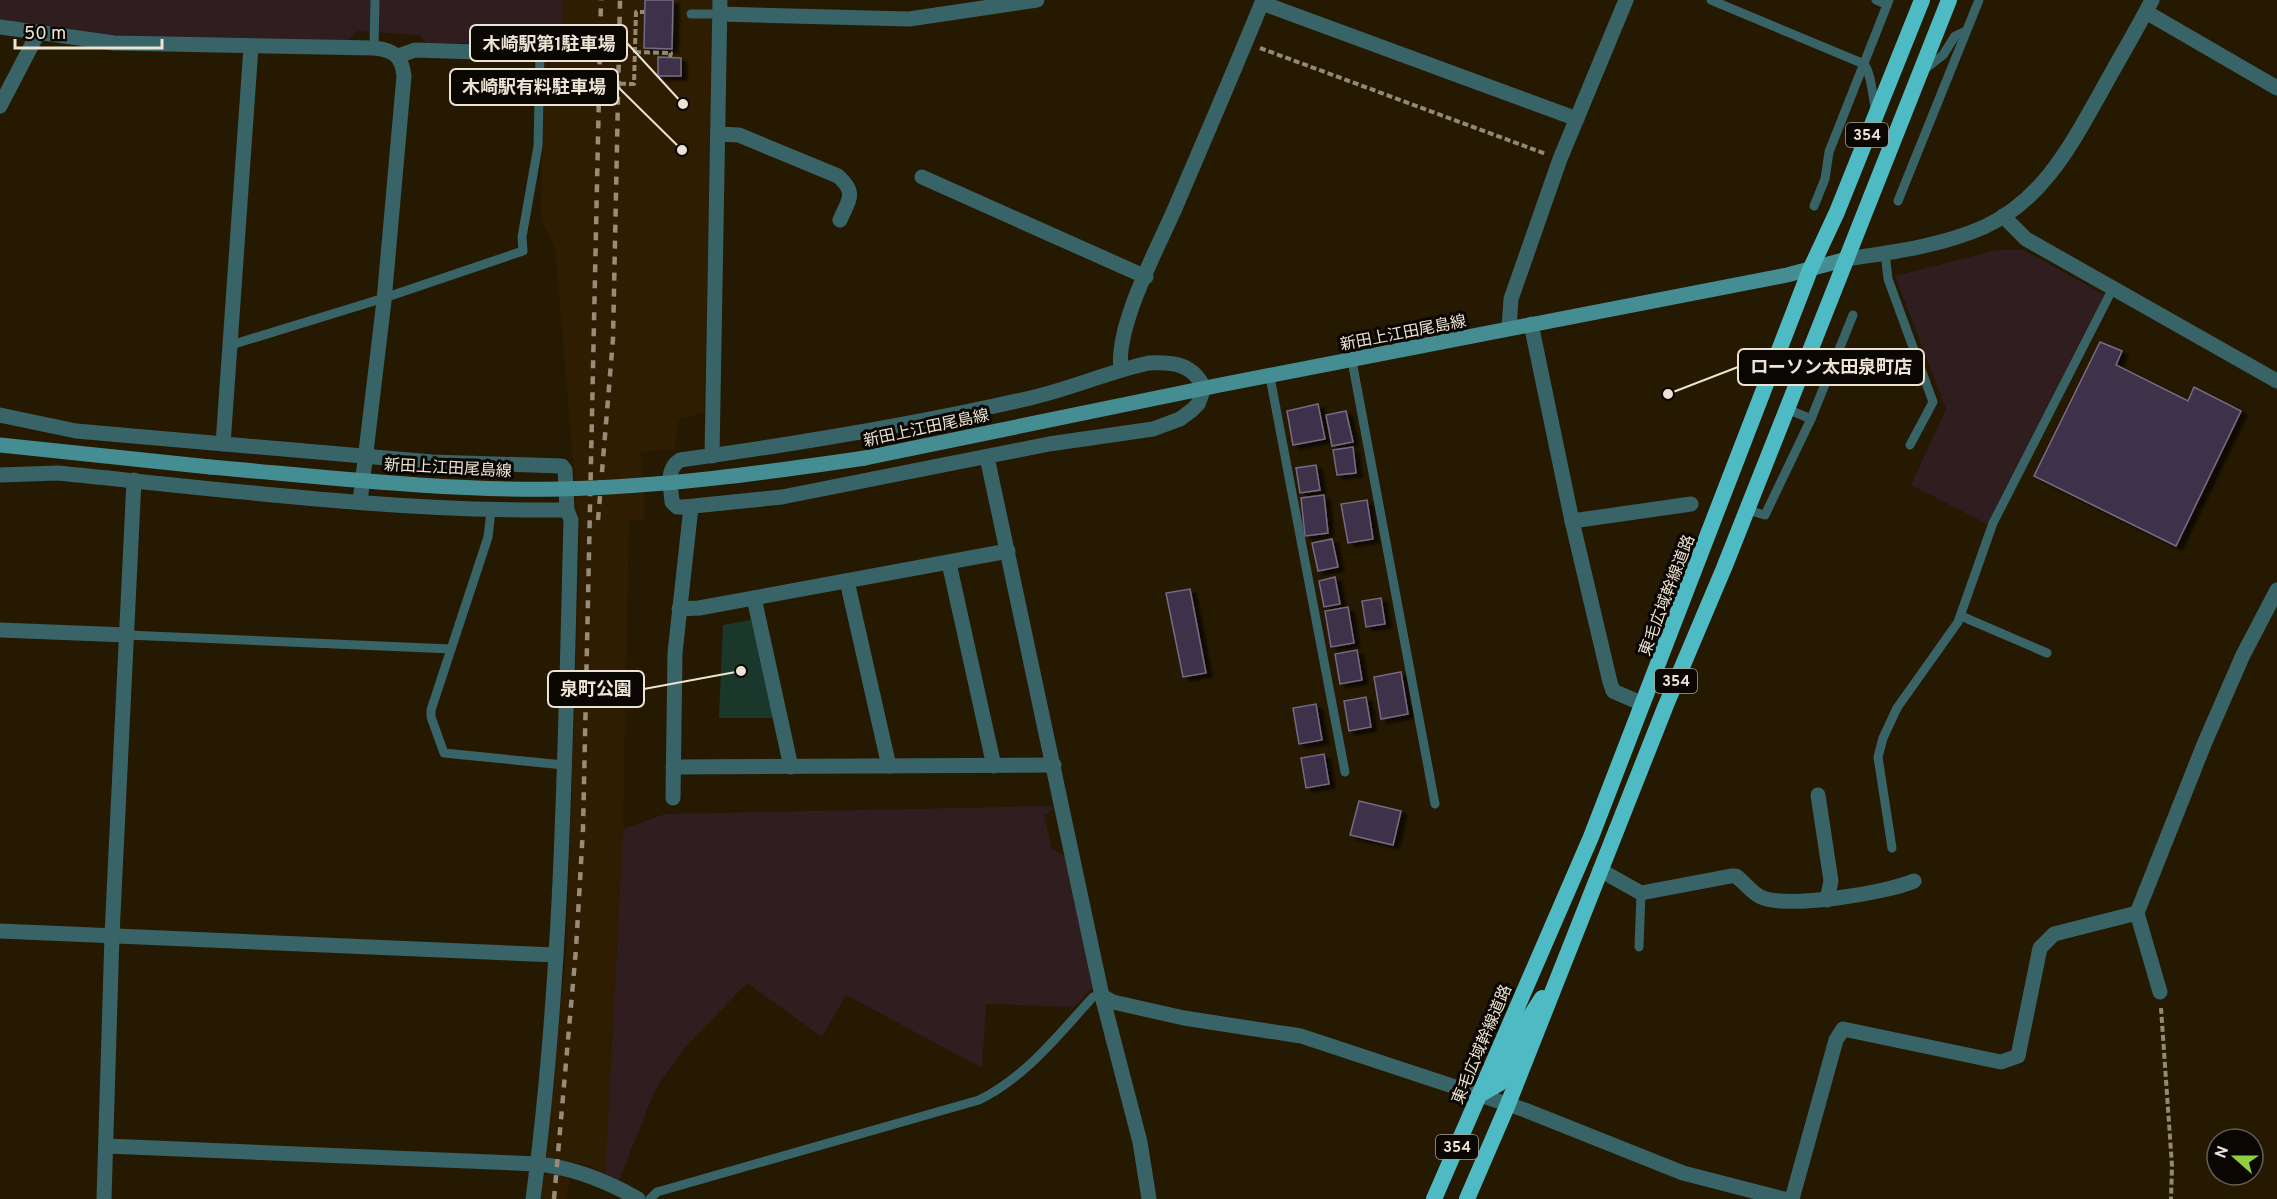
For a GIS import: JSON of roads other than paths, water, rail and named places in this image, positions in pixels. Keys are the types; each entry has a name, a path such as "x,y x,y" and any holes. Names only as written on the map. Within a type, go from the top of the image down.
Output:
{"highway":[{"name":"東毛広域幹線道路","path":"1434,1199 1591,837 1809,270 1836,212 1922,0"},
{"name":"354","path":"1467,1199 1508,1104 1600,870 1747,510 1949,0"},
{"path":"1479,1095 1500,1083 1524,1026 1541,998 1556,983"}],"main road":[{"name":"新田上江田尾島線","path":"0,446 427,486 561,489 708,480 865,458 1204,388 1270,377 1809,270 1847,259"}],"street":[{"path":"711,456 719,7 909,19 1011,6 1036,0"},
{"path":"1509,328 1511,299 1560,159 1626,0"},
{"path":"1121,369 1119,353 1123,336 1146,276 1263,2 1577,119"},
{"path":"1847,259 1965,235 2003,216 2032,196 2063,158 2149,6 2277,88"},
{"path":"0,27 114,43 374,48 387,50 398,56 402,62 404,76 384,298 360,502"},
{"path":"0,106 38,33"},
{"path":"223,444 251,47"},
{"path":"398,56 415,50 540,54"},
{"path":"718,134 739,135 838,176 848,186 850,196 840,220"},
{"path":"922,177 1146,276"},
{"path":"2003,216 2026,239 2277,381"},
{"path":"1532,324 1572,521 1613,691 1643,704"},
{"path":"1149,363 1180,365 1199,376 1204,388 1198,404 1180,419 1153,429 1049,444 782,497 677,507 672,502 670,474 673,465 680,460 711,456 818,441 1029,399 1121,369 1149,363"},
{"path":"0,416 49,426 223,444 432,462 562,466 565,470 567,510 571,520 556,955 533,1199"},
{"path":"987,457 1102,996 1140,1142 1149,1199"},
{"path":"0,475 58,473 360,502 491,511 567,510"},
{"path":"104,1199 112,935 134,480"},
{"path":"1572,521 1691,504"},
{"path":"673,798 679,609 691,507"},
{"path":"679,609 699,608 1008,551"},
{"path":"949,563 994,766"},
{"path":"847,581 889,766"},
{"path":"2160,992 2137,913 2205,742 2243,655 2277,590"},
{"path":"754,598 791,767"},
{"path":"0,630 127,635"},
{"path":"673,767 1054,765"},
{"path":"1818,795 1831,881 1827,900"},
{"path":"1600,870 1641,893 1736,876 1759,897 1827,900 1914,880"},
{"path":"1792,1199 1836,1040 1843,1029 2001,1062 2010,1061 2018,1056 2040,948 2046,939 2054,934 2137,913"},
{"path":"0,931 556,955"},
{"path":"1102,996 1113,1002 1184,1018 1301,1036 1508,1104 1683,1173 1784,1199"},
{"path":"107,1146 538,1164 558,1166 585,1174 638,1199"}],"lane":[{"path":"374,48 375,0"},
{"path":"1711,0 1864,64 1870,71 1869,89 1876,111"},
{"path":"1814,206 1825,179 1829,152 1888,2 1875,0"},
{"path":"1898,201 1979,0"},
{"path":"691,14 719,7"},
{"path":"1921,72 1943,55 1955,36 1966,31"},
{"path":"231,345 384,298 523,251 522,237 538,146 540,54"},
{"path":"1885,253 1888,279 1933,402 1910,445"},
{"path":"1892,848 1879,764 1879,749 1897,708 1961,616 1993,523 2113,288"},
{"path":"1747,510 1765,515 1811,419 1853,315"},
{"path":"1352,361 1435,804"},
{"path":"1270,377 1345,772"},
{"path":"1787,409 1811,419"},
{"path":"491,511 488,537 431,710 431,717 444,753 564,765"},
{"path":"1961,616 2047,653"},
{"path":"127,635 451,649"},
{"path":"1639,948 1641,893"},
{"path":"650,1199 657,1192 726,1171 979,1100 1004,1088 1093,997 1102,996"}],"railway":[{"path":"554,1199 576,949 583,829 601,0"},
{"path":"598,520 613,339 620,0"}],"place":[{"name":"木崎駅第1駐車場","path":"683,104"},
{"name":"木崎駅有料駐車場","path":"682,150"},
{"name":"ローソン太田泉町店","path":"1668,394"},
{"name":"泉町公園","path":"741,671"}]}
